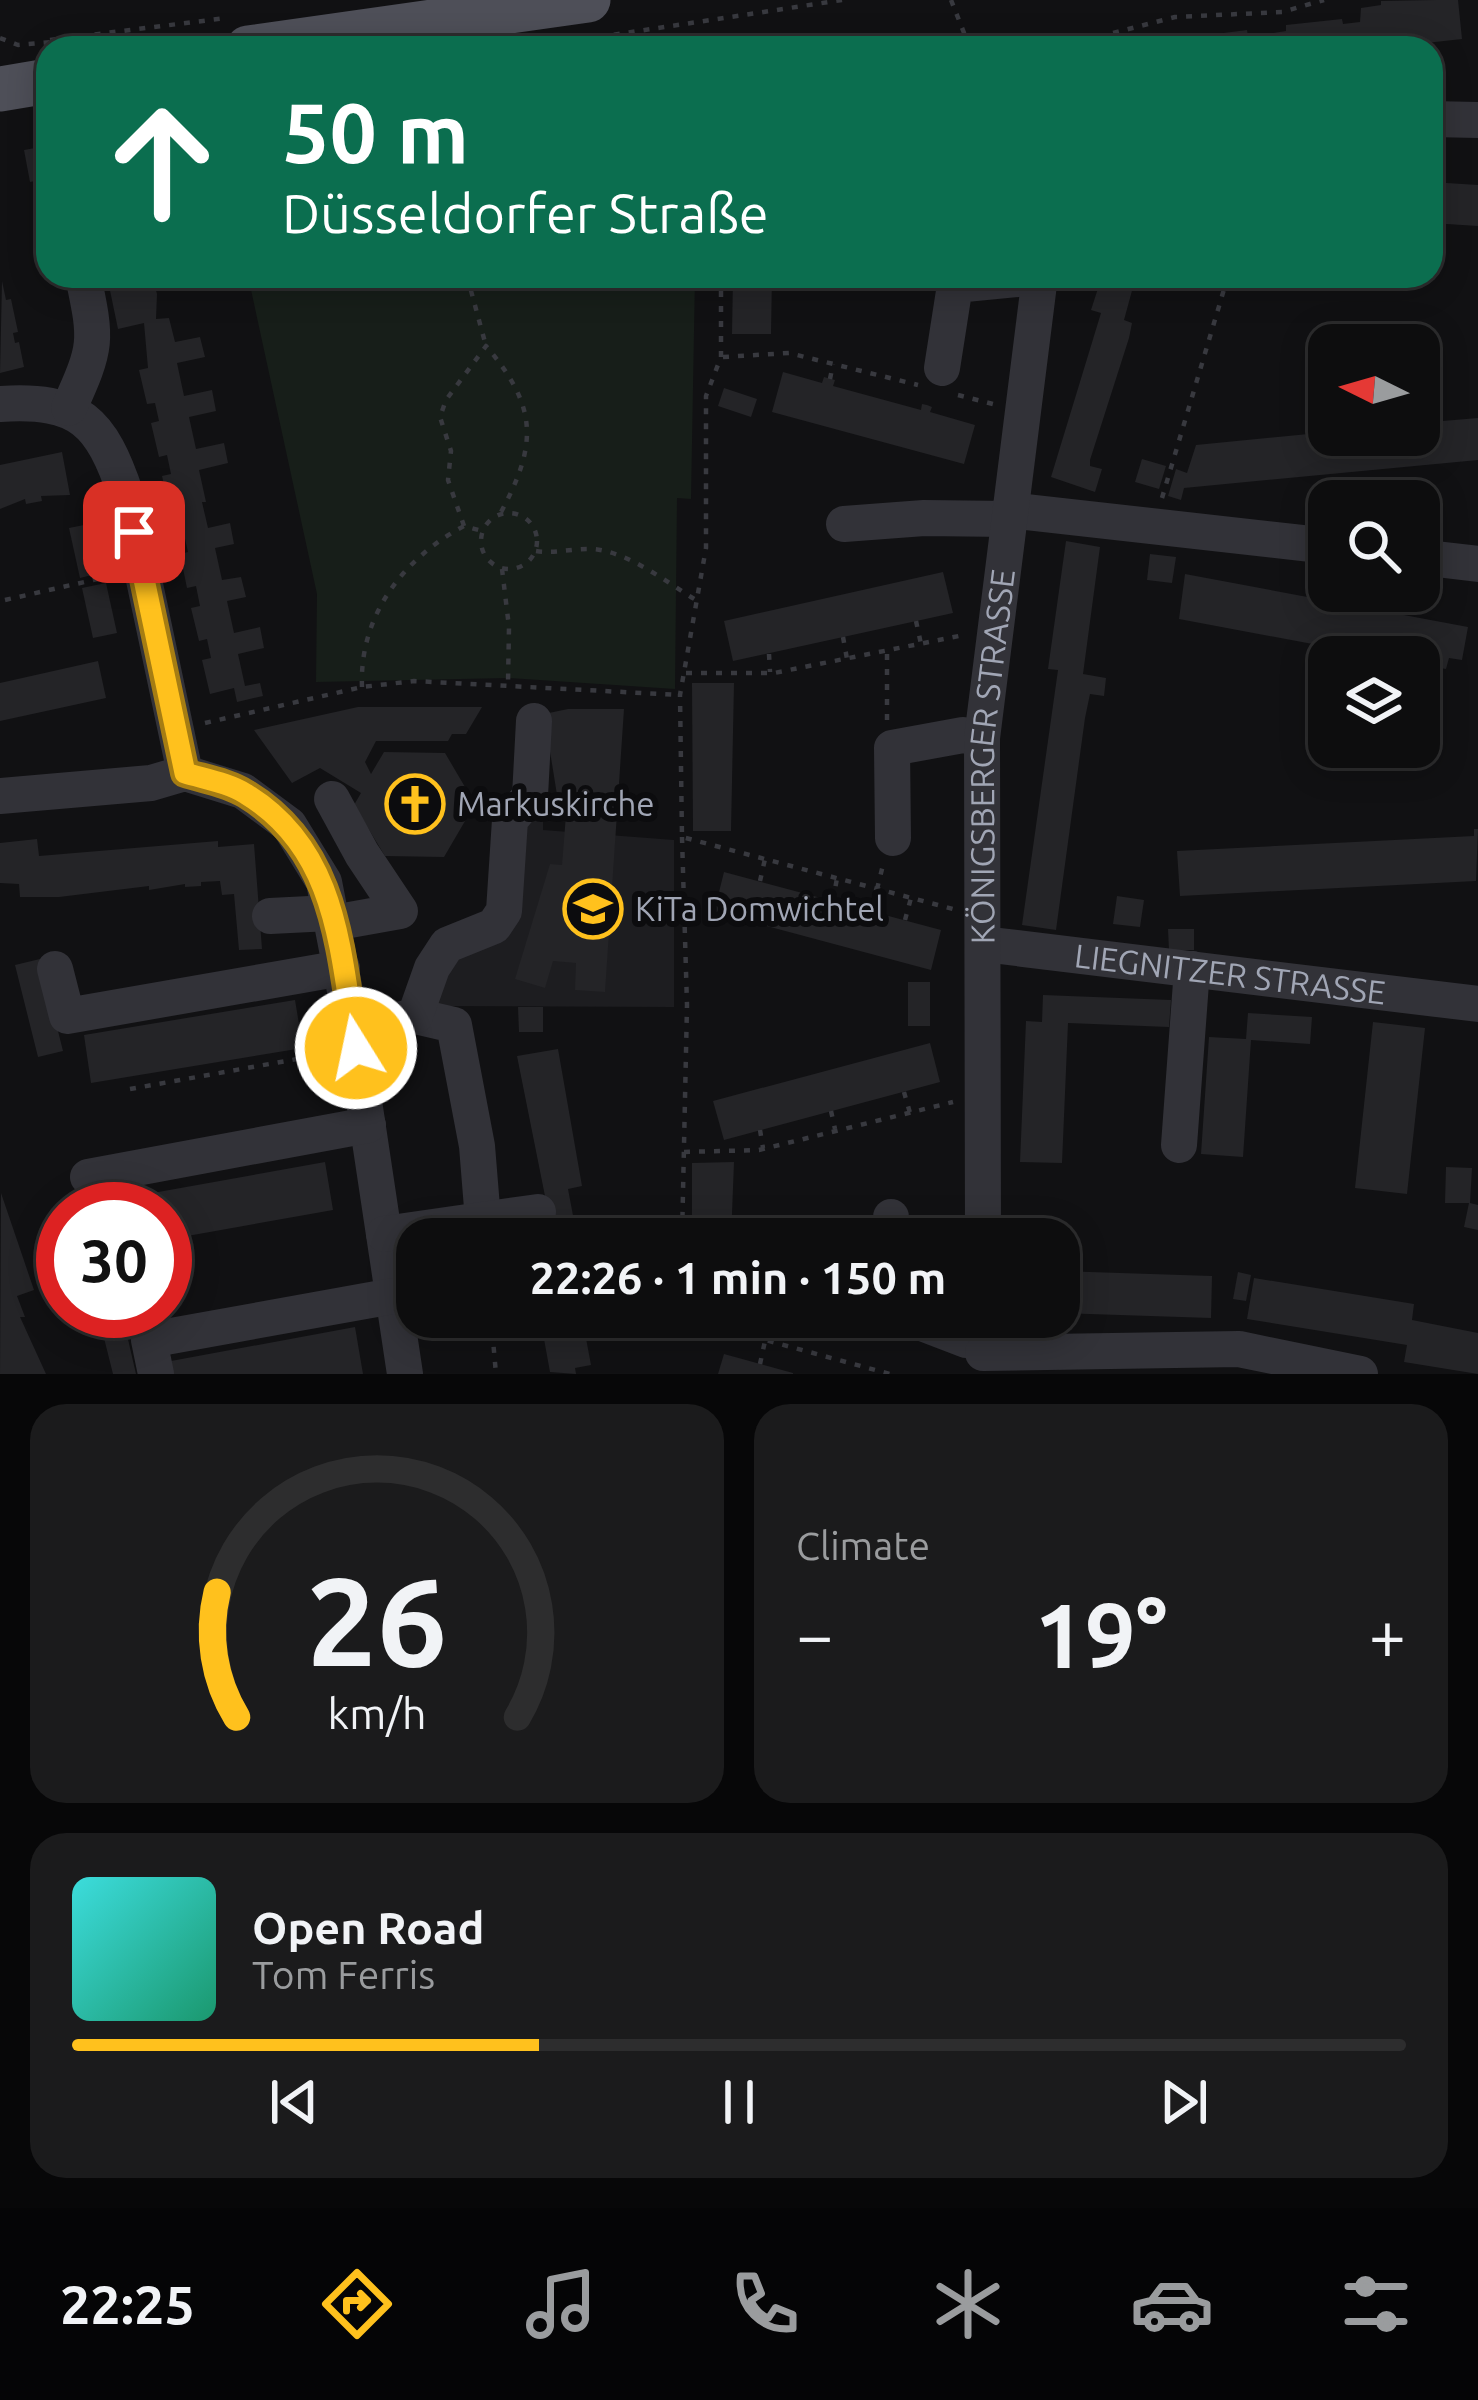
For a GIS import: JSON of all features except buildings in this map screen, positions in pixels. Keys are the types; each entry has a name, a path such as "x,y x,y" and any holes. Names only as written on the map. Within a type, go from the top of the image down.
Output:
{"main road":[{"path":"240,32 590,19"},
{"path":"0,88 36,65"}],"street":[{"path":"1443,119 1478,120"},
{"path":"69,408 90,362 95,334 85,288"},
{"path":"944,384 955,288"},
{"name":"KÖNIGSBERGER STRASSE","path":"983,1218 982,738 1038,288"},
{"path":"0,404 33,402 69,408 94,429 114,459 126,495 185,773"},
{"path":"844,524 1009,514 1308,544"},
{"path":"1440,559 1478,564"},
{"path":"415,1016 432,968 447,945 494,926 504,911 510,820 530,796 534,721"},
{"path":"893,838 892,748 963,735 982,738"},
{"path":"0,796 151,783 185,773 242,791 289,825 324,882 332,918 405,1374"},
{"path":"270,916 332,918 400,911 332,799"},
{"name":"LIEGNITZER STRASSE","path":"982,930 1192,969 1478,1004"},
{"path":"55,969 67,1016 342,968"},
{"path":"1179,1145 1192,969"},
{"path":"355,1039 415,1016 454,1025 477,1146 483,1218"},
{"path":"88,1177 368,1126"},
{"path":"497,1218 538,1212"},
{"path":"384,1234 396,1232"},
{"path":"157,1374 149,1340 393,1296"},
{"path":"983,1346 1172,1362 1239,1349 1353,1373"}],"path":[{"path":"590,19 842,0"},
{"path":"951,0 965,36"},
{"path":"1101,36 1175,17 1282,12 1324,0"},
{"path":"208,36 240,32"},
{"path":"0,38 36,51"},
{"path":"470,288 486,346 522,396 529,429 526,458 500,514 482,531 482,550 502,569 526,564 536,551 536,533 526,518 500,514"},
{"path":"683,1218 687,1005 680,695 709,497 706,395 721,357 721,288"},
{"path":"1154,527 1224,288"},
{"path":"721,301 733,300"},
{"path":"464,526 448,480 451,451 440,417 446,400 486,346"},
{"path":"721,357 789,353 944,384 1022,412"},
{"path":"830,379 833,364"},
{"path":"362,687 368,642 392,586 415,557 464,526 482,531"},
{"path":"536,551 558,554 596,549 618,555 697,600"},
{"path":"5,599 142,569"},
{"path":"502,569 509,627 508,685"},
{"path":"916,621 921,644"},
{"path":"684,673 770,673 994,629"},
{"path":"843,637 848,659"},
{"path":"887,651 886,738 892,748"},
{"path":"769,653 770,673"},
{"path":"175,730 362,687 414,681 680,695"},
{"path":"681,721 692,720"},
{"path":"682,794 692,794"},
{"path":"682,837 911,898 982,930"},
{"path":"760,881 765,859"},
{"path":"833,901 837,878"},
{"path":"905,920 911,898"},
{"path":"130,1089 355,1039"},
{"path":"904,1092 910,1113"},
{"path":"684,1152 764,1150 982,1095"},
{"path":"831,1111 836,1132"},
{"path":"760,1130 764,1150"},
{"path":"683,1200 692,1200"},
{"path":"493,1338 496,1374"},
{"path":"754,1338 890,1374"},
{"path":"760,1364 765,1341"},
{"path":"834,1374 838,1360"}],"shaded area":[{"path":"251,288 695,288 691,499 677,498 675,689 509,678 316,682 317,594"},
{"name":"KiTa Domwichtel","path":"518,817 543,819 543,830 674,840 674,1007 434,1006 445,962 502,932"}],"place":[{"name":"Markuskirche","path":"415,804"},
{"name":"KiTa Domwichtel","path":"593,909"}],"route":[{"path":"134,532 185,773 242,791 289,825 309,857 324,882 356,1048"}]}
